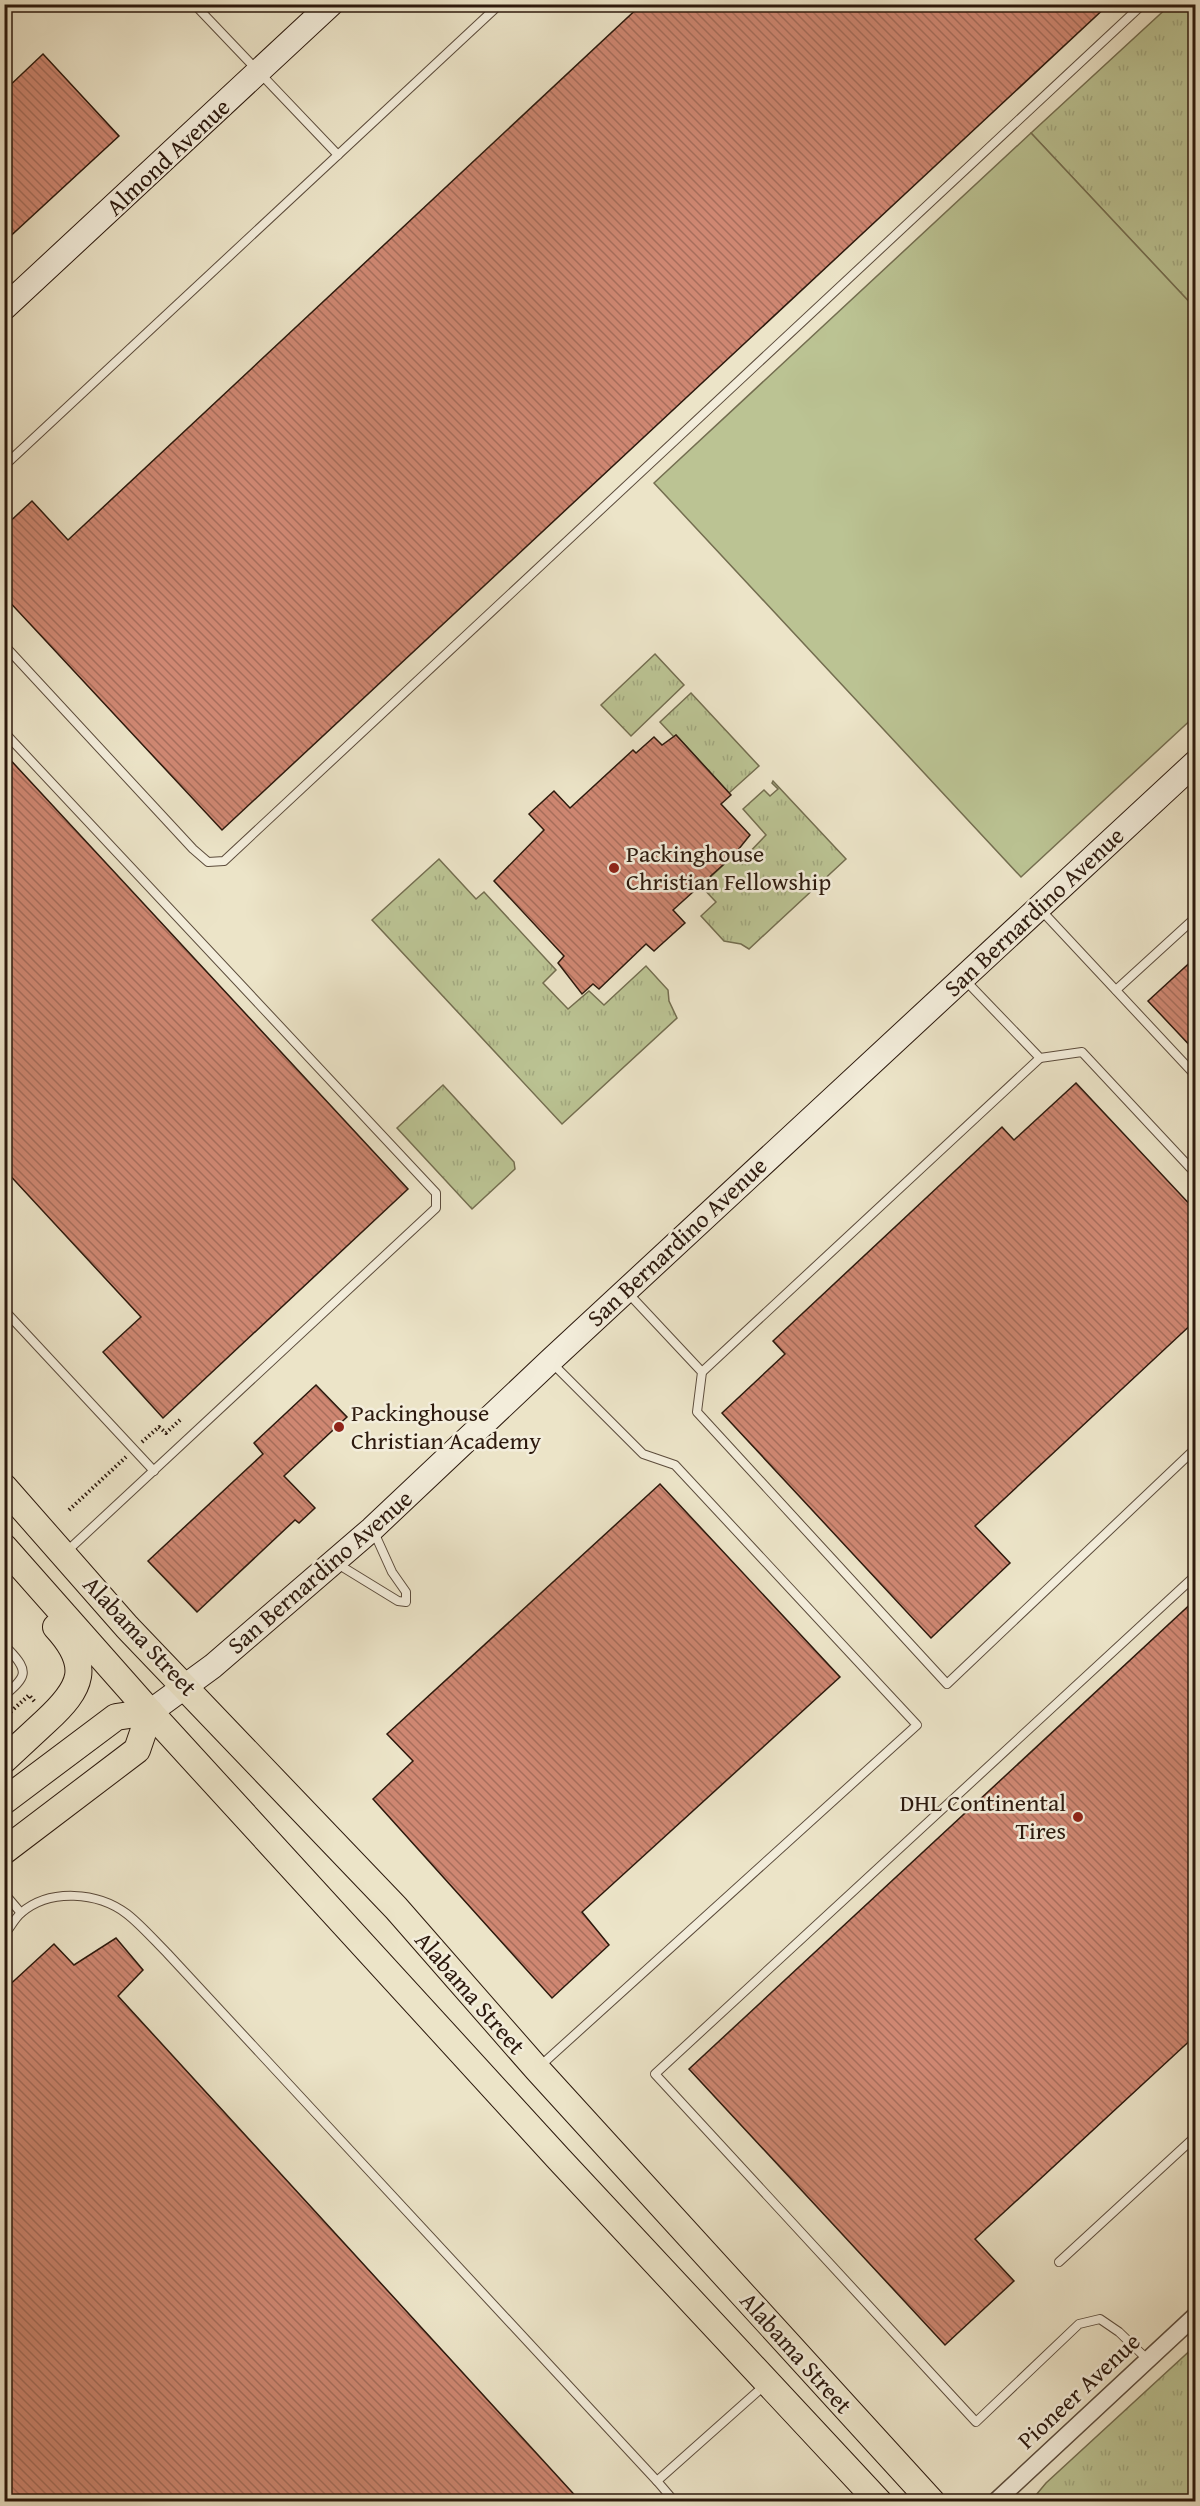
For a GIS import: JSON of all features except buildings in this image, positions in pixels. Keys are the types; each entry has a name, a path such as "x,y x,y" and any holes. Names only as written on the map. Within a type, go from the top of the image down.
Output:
{"main road":[{"name":"Almond Avenue","path":"4,308 331,4"},
{"name":"San Bernardino Avenue","path":"4,1801 116,1717 150,1712 186,1687 372,1529 625,1291 1196,762"},
{"name":"Alabama Street","path":"4,1486 128,1627 396,1908 537,2069 932,2502"},
{"path":"4,1513 65,1553"},
{"name":"Alabama Street","path":"4,1548 150,1712 560,2159 879,2502"},
{"path":"4,1548 12,1581 70,1643 77,1656 79,1669 79,1677 72,1694 63,1705 4,1760"},
{"path":"4,1851 137,1750 150,1712"}],"street":[{"name":"Pioneer Avenue","path":"995,2502 1196,2315"}],"lane":[{"path":"194,4 338,155"},
{"path":"4,466 500,4"},
{"path":"4,645 194,849 208,862 224,861 1143,4"},
{"path":"4,732 436,1193 436,1208 65,1553"},
{"path":"1038,907 1196,1076"},
{"path":"1116,990 1196,917"},
{"path":"963,977 1040,1058"},
{"path":"1196,1174 1082,1052 1040,1058 702,1372 697,1412 947,1684 1196,1448"},
{"path":"625,1291 702,1372"},
{"path":"4,1310 154,1471"},
{"path":"537,2069 917,1725 675,1465 643,1454 550,1361"},
{"path":"333,1561 398,1600 406,1602 406,1592 392,1572 372,1529"},
{"path":"1148,2360 1119,2332 1100,2319 1079,2324 976,2422 655,2074 1196,1575"},
{"path":"4,1696 23,1679 24,1672 22,1665 9,1650"},
{"path":"4,1893 21,1913"},
{"path":"4,1935 21,1913 46,1899 78,1895 112,1905 127,1914 167,1953 675,2502"},
{"path":"1059,2262 1196,2136"},
{"path":"657,2481 768,2382"}],"path":[{"path":"4,1718 29,1695 38,1704"}],"green space":[{"path":"1170,5 1195,5 1195,308 1031,133"},
{"path":"1031,133 1195,308 1196,715 1021,877 654,483"},
{"path":"655,654 684,685 631,736 601,705"},
{"path":"691,693 759,766 729,793 676,735 674,737 660,722"},
{"path":"773,781 846,859 749,949 741,944 724,941 701,916 716,902 701,886 734,855 743,859 766,835 743,809 764,790 770,796 778,789 772,783"},
{"path":"439,859 476,899 484,892 556,970 543,983 568,1009 589,991 604,1005 646,966 668,990 669,1001 677,1018 562,1124 372,920"},
{"path":"443,1085 514,1162 515,1169 472,1209 397,1128"},
{"path":"1195,2346 1195,2501 1031,2501 1046,2483"}],"place":[{"name":"Packinghouse Christian Fellowship","path":"614,868"},
{"name":"Packinghouse Christian Academy","path":"339,1427"},
{"name":"DHL Continental Tires","path":"1078,1817"}]}
